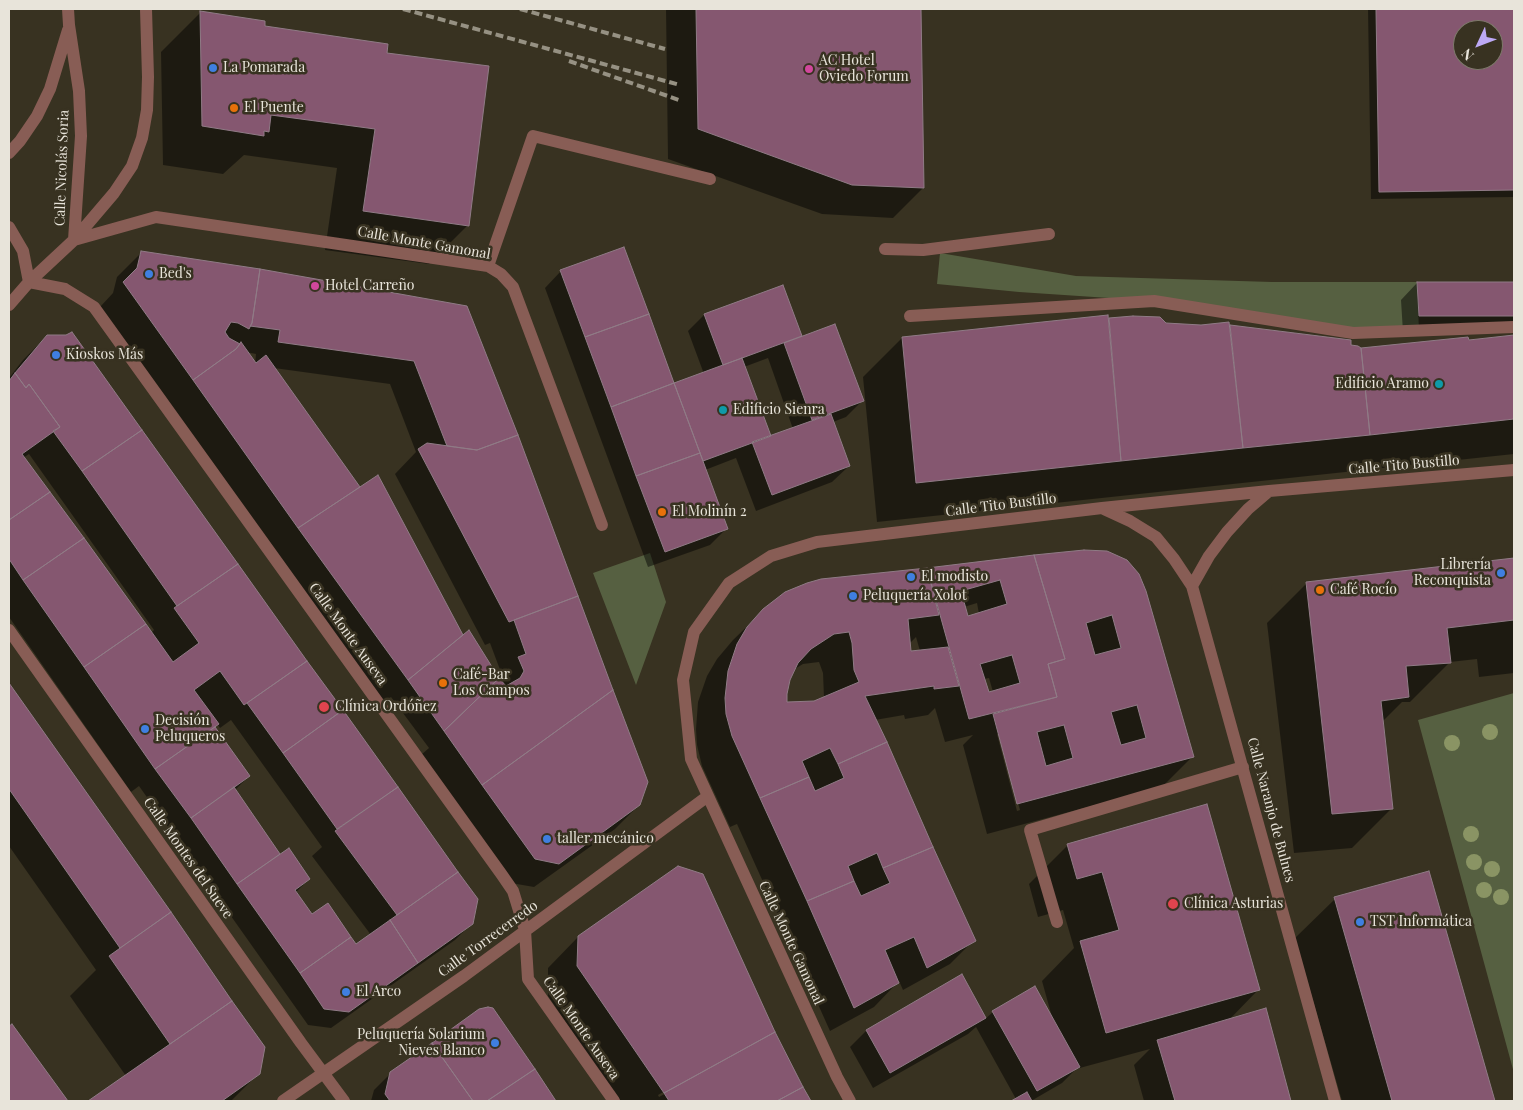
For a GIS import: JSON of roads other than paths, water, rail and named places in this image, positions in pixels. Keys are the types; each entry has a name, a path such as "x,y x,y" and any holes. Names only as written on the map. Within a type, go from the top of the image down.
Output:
{"street":[{"name":"Calle Nicolás Soria","path":"68,9 79,91 81,136 74,240"},
{"name":"Calle Nicolás Soria","path":"9,305 74,240 114,194 132,166 142,138 147,110 146,9"},
{"path":"9,153 20,141 37,116 50,89 69,25"},
{"path":"488,266 533,136 710,179"},
{"name":"Calle Monte Gamonal","path":"74,240 156,217 488,266 501,274 513,287 602,525"},
{"path":"9,226 23,251 30,282"},
{"path":"885,248 923,250 1049,234"},
{"name":"Calle Monte Auseva","path":"30,282 65,289 94,307 508,883 513,891 525,930 528,980 614,1101"},
{"path":"910,316 1154,301 1353,333 1514,327"},
{"name":"Calle Tito Bustillo","path":"708,796 691,759 683,680 694,632 729,584 771,556 817,542 1102,508 1269,491 1514,470"},
{"path":"1192,586 1209,556 1227,532 1248,509 1269,491"},
{"name":"Calle Naranjo de Bulnes","path":"1102,508 1130,521 1156,537 1174,558 1192,586 1335,1101"},
{"name":"Calle Montes del Sueve","path":"9,630 344,1101"},
{"path":"1057,922 1030,830 1243,768"},
{"name":"Calle Monte Gamonal","path":"708,796 837,1077 850,1101"},
{"name":"Calle Torrecerredo","path":"284,1101 464,976 708,796"}],"railway":[{"path":"403,9 680,85"},
{"path":"520,9 665,49"},
{"path":"569,61 679,100"}],"place":[{"name":"La Pomarada","path":"213,68"},
{"name":"AC Hotel Oviedo Forum","path":"809,69"},
{"name":"El Puente","path":"234,108"},
{"name":"Bed's","path":"149,274"},
{"name":"Hotel Carreño","path":"315,286"},
{"name":"Kioskos Más","path":"56,355"},
{"name":"Edificio Aramo","path":"1439,384"},
{"name":"Edificio Sienra","path":"723,410"},
{"name":"El Molinín 2","path":"662,512"},
{"name":"Librería Reconquista","path":"1501,573"},
{"name":"El modisto","path":"911,577"},
{"name":"Café Rocío","path":"1320,590"},
{"name":"Peluquería Xolot","path":"853,596"},
{"name":"Café-Bar Los Campos","path":"443,683"},
{"name":"Clínica Ordóñez","path":"324,707"},
{"name":"Decisión Peluqueros","path":"145,729"},
{"name":"taller mecánico","path":"547,839"},
{"name":"Clínica Asturias","path":"1173,904"},
{"name":"TST Informática","path":"1360,922"},
{"name":"El Arco","path":"346,992"},
{"name":"Peluquería Solarium Nieves Blanco","path":"495,1043"}]}
